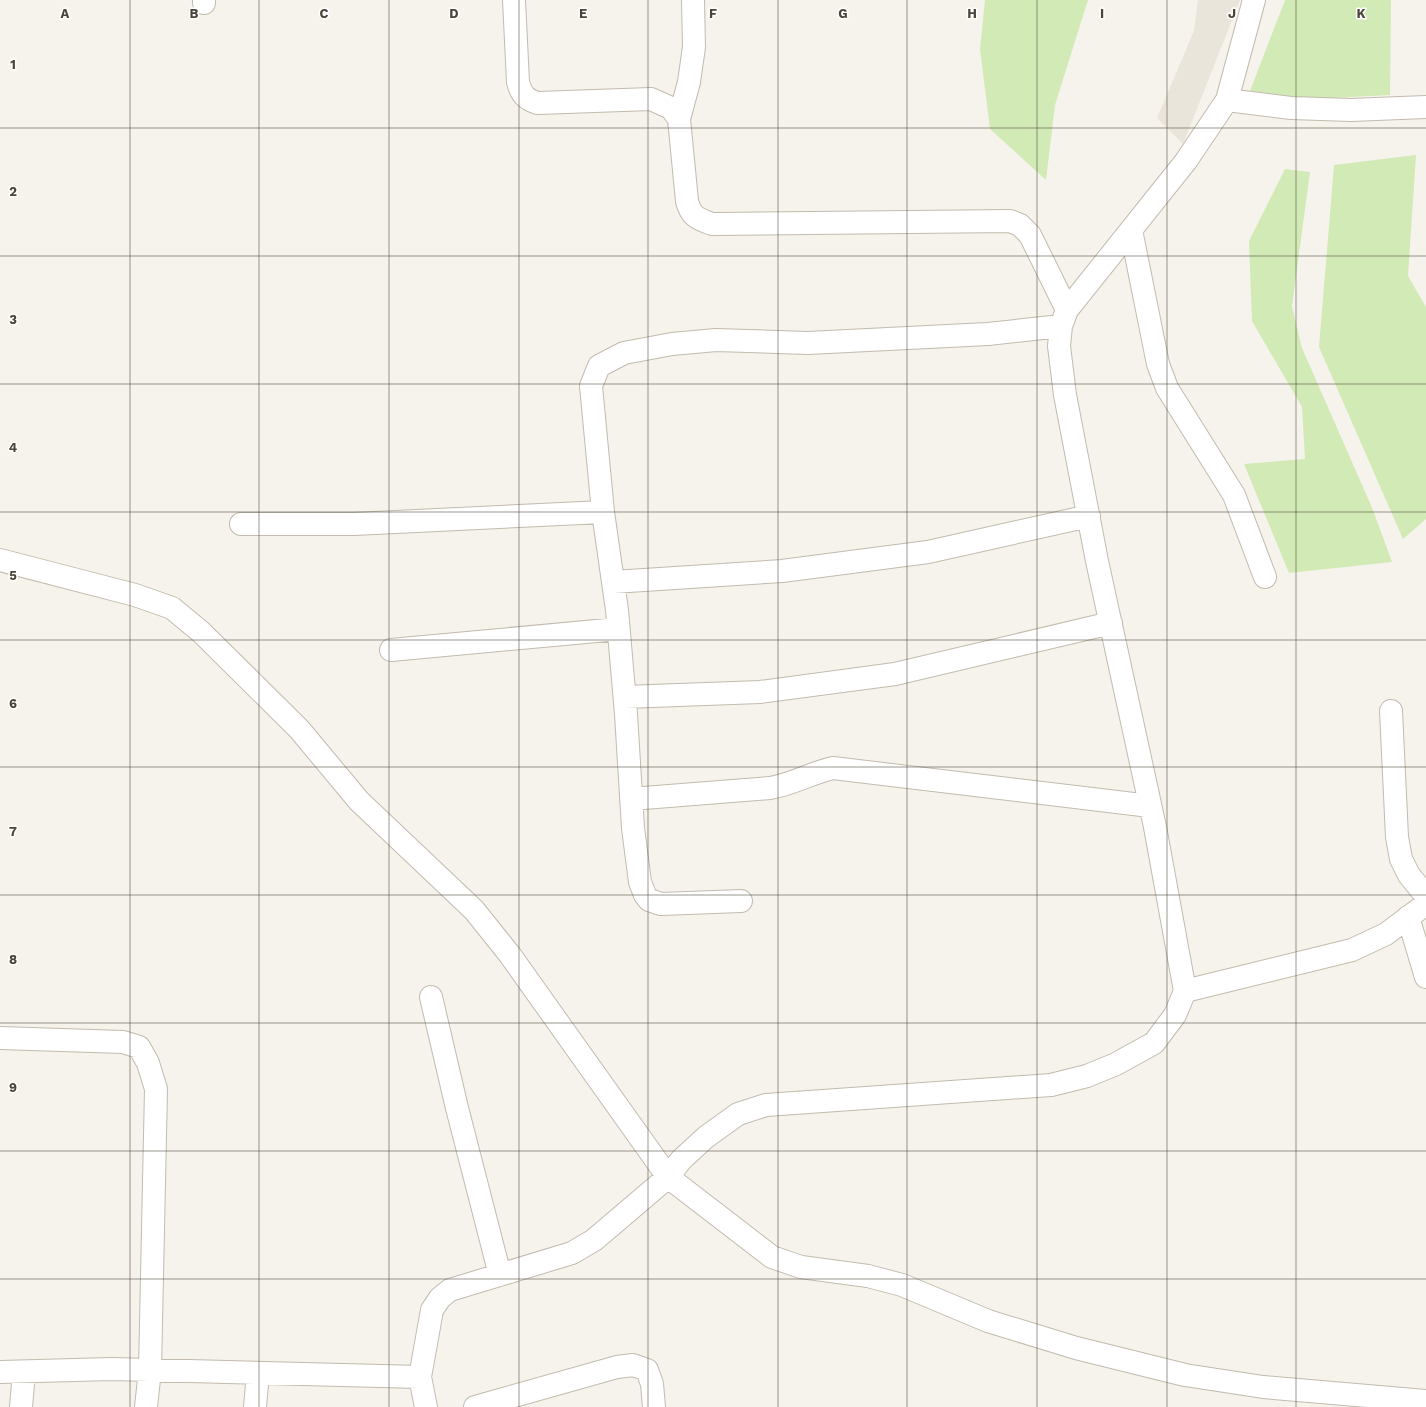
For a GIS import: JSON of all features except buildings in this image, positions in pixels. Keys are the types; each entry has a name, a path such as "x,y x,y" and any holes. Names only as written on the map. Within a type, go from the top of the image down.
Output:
{"street":[{"path":"514,0 518,82 521,94 530,101 538,103 652,99 671,108 679,119"},
{"path":"693,0 694,47 689,82 679,119 686,202 689,210 696,219 712,224 1010,221 1020,225 1030,235 1064,318"},
{"path":"426,1407 420,1378 432,1310 440,1298 450,1290 565,1256 588,1244 674,1168 706,1137 738,1114 766,1105 1051,1085 1087,1076 1116,1064 1154,1043 1175,1015 1186,991 1150,806 1065,395 1059,346 1064,318 1186,161 1228,100 1254,0"},
{"path":"1228,100 1306,109 1350,110 1426,107"},
{"path":"1131,230 1158,364 1167,388 1234,495 1265,577"},
{"path":"741,901 661,904 649,900 640,882 633,828 618,629 603,512 591,386 599,366 624,353 672,344 716,340 808,343 988,334 1064,318"},
{"path":"241,524 354,524 603,512"},
{"path":"613,582 782,571 920,553 1089,516"},
{"path":"0,560 135,595 172,608 201,632 299,730 359,801 474,910 674,1168 772,1257 801,1267 874,1278 902,1285 995,1324 1076,1348 1185,1375 1263,1387 1426,1401"},
{"path":"624,697 760,692 895,674 1111,623"},
{"path":"391,650 618,629"},
{"path":"1391,711 1397,837 1401,859 1409,875 1426,896"},
{"path":"631,799 785,786 819,771 833,768 1150,806"},
{"path":"1186,991 1352,950 1386,934 1426,904"},
{"path":"1408,917 1426,977"},
{"path":"431,997 457,1108 500,1276"},
{"path":"0,1038 123,1042 139,1047 148,1063 156,1089 150,1370 146,1407"},
{"path":"475,1407 617,1367 633,1365 647,1370 652,1384 654,1407"},
{"path":"0,1372 150,1370 420,1378"},
{"path":"21,1407 24,1372"},
{"path":"256,1407 258,1373"}],"shaded area":[{"path":"1198,0 1240,0 1183,144 1157,118 1194,31"}],"green space":[{"path":"985,0 1088,0 1055,105 1046,180 990,129 980,49"},
{"path":"1285,0 1391,0 1390,95 1312,99 1250,91"},
{"path":"1416,155 1408,276 1426,307 1426,519 1403,539 1319,347 1334,165"},
{"path":"1285,169 1310,172 1292,306 1302,348 1373,510 1392,562 1289,573 1244,464 1305,459 1302,407 1252,321 1249,241"}]}
